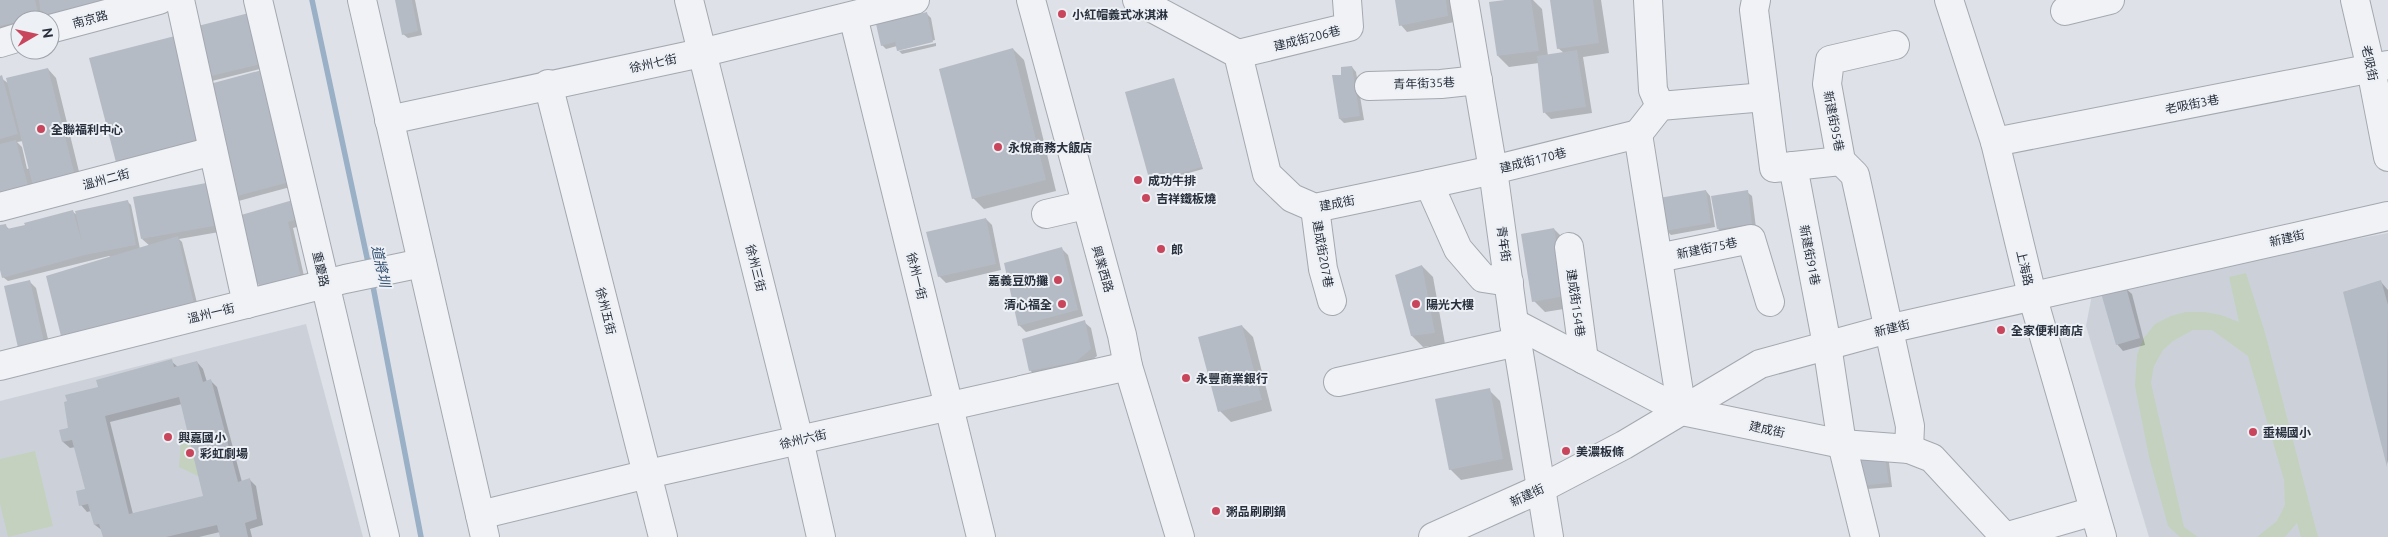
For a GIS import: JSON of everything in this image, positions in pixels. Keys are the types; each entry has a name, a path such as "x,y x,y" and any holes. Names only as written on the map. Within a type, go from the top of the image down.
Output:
{"street":[{"name":"南京路","path":"60,26 159,0"},
{"path":"180,0 247,304"},
{"name":"重慶路","path":"258,0 335,282 385,537"},
{"path":"362,0 482,526"},
{"name":"徐州三街","path":"689,0 800,440 821,537"},
{"name":"徐州七街","path":"389,120 548,84 701,53 915,0"},
{"name":"興業西路","path":"1031,0 1085,205 1122,335 1128,366 1180,537"},
{"path":"1137,0 1238,54"},
{"name":"建成街206巷","path":"1238,54 1349,28 1347,0"},
{"name":"青年街","path":"1464,0 1493,170 1548,537"},
{"path":"1648,0 1653,90 1660,106"},
{"name":"新建街91巷","path":"1756,0 1754,10 1765,97 1827,345 1842,444 1865,537"},
{"name":"上海路","path":"1948,0 1996,142 2032,295 2102,537"},
{"path":"2065,11 2110,0"},
{"name":"老吸街","path":"2355,0 2380,67 2388,157"},
{"name":"徐州一街","path":"853,16 981,537"},
{"name":"新建街95巷","path":"1895,45 1830,60 1827,84 1841,161 1855,174 1910,426 1909,449"},
{"name":"建成街","path":"1238,54 1268,174 1292,198 1315,208 1429,184"},
{"name":"老吸街3巷","path":"1996,142 2380,67"},
{"name":"青年街35巷","path":"1369,86 1441,84 1478,80"},
{"name":"徐州五街","path":"548,84 663,537"},
{"path":"1682,411 1638,134 1660,106 1765,97"},
{"name":"建成街170巷","path":"1429,184 1638,134"},
{"name":"溫州二街","path":"0,207 213,151"},
{"path":"1783,167 1841,161"},
{"path":"1429,184 1458,249 1483,278 1509,282"},
{"path":"1046,214 1085,205"},
{"name":"建成街207巷","path":"1315,208 1323,269 1332,301"},
{"name":"新建街","path":"1432,537 1540,490 1624,445 1760,364 1888,328 2388,216"},
{"name":"新建街75巷","path":"1658,258 1751,239 1770,302"},
{"name":"建成街154巷","path":"1569,247 1584,360"},
{"name":"溫州一街","path":"0,366 422,262"},
{"path":"1338,382 1516,332"},
{"name":"建成街","path":"1516,332 1584,360 1682,411 1842,444 1909,449 1932,458 2005,537"},
{"name":"徐州六街","path":"482,526 648,474 1128,366"},
{"path":"2005,537 2094,511"}],"shaded area":[{"name":"垂楊國小","path":"2388,233 2388,537 2149,537 2086,326 2093,289"},
{"name":"興嘉國小","path":"306,324 363,537 0,537 0,401"}],"green space":[{"path":"2246,273 2266,336 2318,537 2301,537 2297,523 2285,537 2257,537 2277,521 2285,505 2284,480 2248,356 2212,330 2193,330 2173,341 2163,350 2154,366 2151,383 2184,527 2198,537 2180,537 2168,526 2149,457 2135,386 2137,355 2143,339 2155,324 2171,316 2186,312 2205,312 2221,315 2239,322 2229,277"},
{"name":"彩虹劇場","path":"196,430 206,480 179,467 181,438"},
{"path":"35,451 53,526 8,537 0,504 0,459"}],"building":[{"path":"0,0 35,0 37,10 10,10 10,24 0,26"},
{"path":"39,0 105,0 60,12 60,10 40,10"},
{"path":"395,0 412,0 418,31 402,35"},
{"path":"1395,0 1446,0 1448,16 1399,26"},
{"path":"1531,0 1539,51 1497,56 1489,2"},
{"path":"1550,0 1593,0 1599,43 1557,49"},
{"path":"253,12 265,63 203,78 190,28"},
{"path":"927,12 933,42 897,51 895,42 881,46 876,24"},
{"path":"175,36 204,148 118,170 89,58"},
{"name":"永悅商務大飯店","path":"1013,48 1046,180 972,199 939,69"},
{"path":"1577,50 1586,107 1543,113 1537,56"},
{"path":"1352,66 1360,116 1339,119 1332,75 1341,75 1341,67"},
{"name":"全聯福利中心","path":"48,68 76,180 34,190 6,78"},
{"path":"262,70 290,182 230,198 206,85"},
{"path":"2,75 18,134 0,139 0,76"},
{"path":"1174,78 1202,167 1150,182 1125,92"},
{"path":"16,140 30,193 0,201 0,144"},
{"path":"206,183 214,226 141,239 133,197"},
{"path":"1706,190 1711,223 1665,231 1659,198"},
{"path":"1748,190 1752,224 1717,229 1711,196"},
{"path":"128,200 136,245 85,255 2,278 0,270 0,225 6,224 7,229 73,210 82,242 75,211"},
{"path":"293,200 298,219 288,222 302,282 262,288 250,276 234,217"},
{"path":"986,218 996,264 938,277 926,232"},
{"path":"1554,228 1566,296 1532,302 1521,234"},
{"path":"178,236 194,303 62,340 46,276"},
{"path":"1062,247 1078,310 1018,326 1004,263"},
{"name":"陽光大樓","path":"1422,265 1435,333 1411,336 1395,275"},
{"path":"30,280 45,346 19,352 4,286"},
{"path":"2381,280 2388,305 2387,467 2343,292"},
{"path":"2126,287 2140,338 2116,345 2101,293"},
{"path":"1085,320 1091,349 1076,362 1029,371 1022,339"},
{"path":"1242,325 1262,400 1218,412 1198,337"},
{"path":"172,359 174,367 197,361 203,382 211,379 238,482 250,478 257,519 245,523 248,537 220,537 217,525 166,537 103,537 99,524 94,525 88,504 79,506 76,491 85,489 72,440 62,442 59,430 68,428 64,402 67,401 65,395 98,387 96,380","holes":["179,397 203,496 129,514 105,416"]},
{"path":"1490,388 1503,459 1449,470 1435,399"},
{"path":"1884,449 1889,483 1861,486 1857,453"}],"waterway":[{"name":"道將圳","path":"312,0 369,267"},
{"name":"道將圳","path":"372,281 421,537"}],"place":[{"name":"小紅帽義式冰淇淋","path":"1062,14"},
{"name":"全聯福利中心","path":"41,129"},
{"name":"永悅商務大飯店","path":"998,147"},
{"name":"成功牛排","path":"1138,180"},
{"name":"吉祥鐵板燒","path":"1146,198"},
{"name":"郎","path":"1161,249"},
{"name":"嘉義豆奶攤","path":"1058,280"},
{"name":"清心福全","path":"1062,304"},
{"name":"陽光大樓","path":"1416,304"},
{"name":"全家便利商店","path":"2001,330"},
{"name":"永豐商業銀行","path":"1186,378"},
{"name":"垂楊國小","path":"2253,432"},
{"name":"興嘉國小","path":"168,437"},
{"name":"美濃板條","path":"1566,451"},
{"name":"彩虹劇場","path":"190,453"},
{"name":"粥品刷刷鍋","path":"1216,511"}]}
